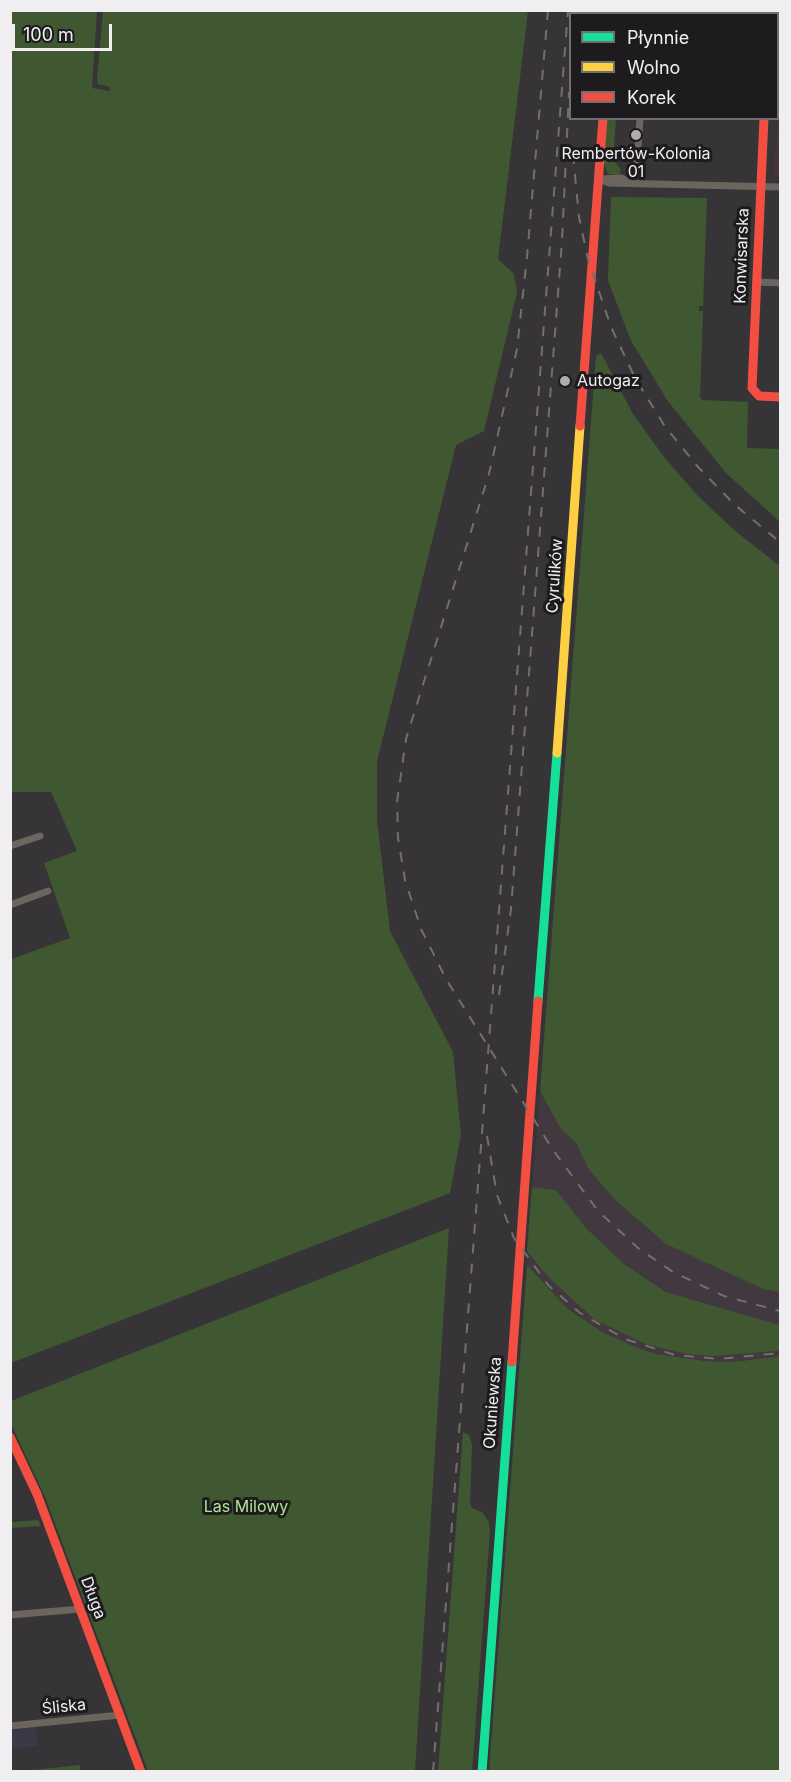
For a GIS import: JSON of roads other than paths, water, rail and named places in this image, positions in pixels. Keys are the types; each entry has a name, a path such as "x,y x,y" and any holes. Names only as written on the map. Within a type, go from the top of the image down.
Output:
{"main road":[{"name":"Cyrulików","path":"534,1036 603,120"},
{"name":"Konwisarska","path":"764,120 759,186 752,388 755,394 780,397"},
{"name":"Okuniewska","path":"482,1772 534,1036"},
{"name":"Długa","path":"10,1437 37,1494 141,1772"}],"street":[{"path":"637,163 640,120"},
{"path":"599,179 609,183 780,187"},
{"path":"756,282 780,283"},
{"path":"10,846 40,836"},
{"path":"10,904 48,891"},
{"path":"10,1615 81,1609"},
{"name":"Śliska","path":"10,1726 120,1714"}],"railway":[{"path":"548,10 517,349 489,474 406,739 397,802 398,838 405,880 421,929 446,979 553,1150 598,1211 638,1248 673,1272 724,1296 780,1311"},
{"path":"433,1772 568,10"},
{"path":"499,995 511,909 562,241 569,92"},
{"path":"573,154 579,217 588,259 611,327 635,378 664,425 698,467 735,505 780,542"},
{"path":"487,1136 497,1195 514,1238 549,1286 580,1313 625,1339 675,1355 719,1359 780,1353"}],"place":[{"name":"Rembertów-Kolonia 01","path":"636,135"},
{"name":"Autogaz","path":"565,381"}],"park label":[{"name":"Las Milowy","path":"246,1507"}]}
